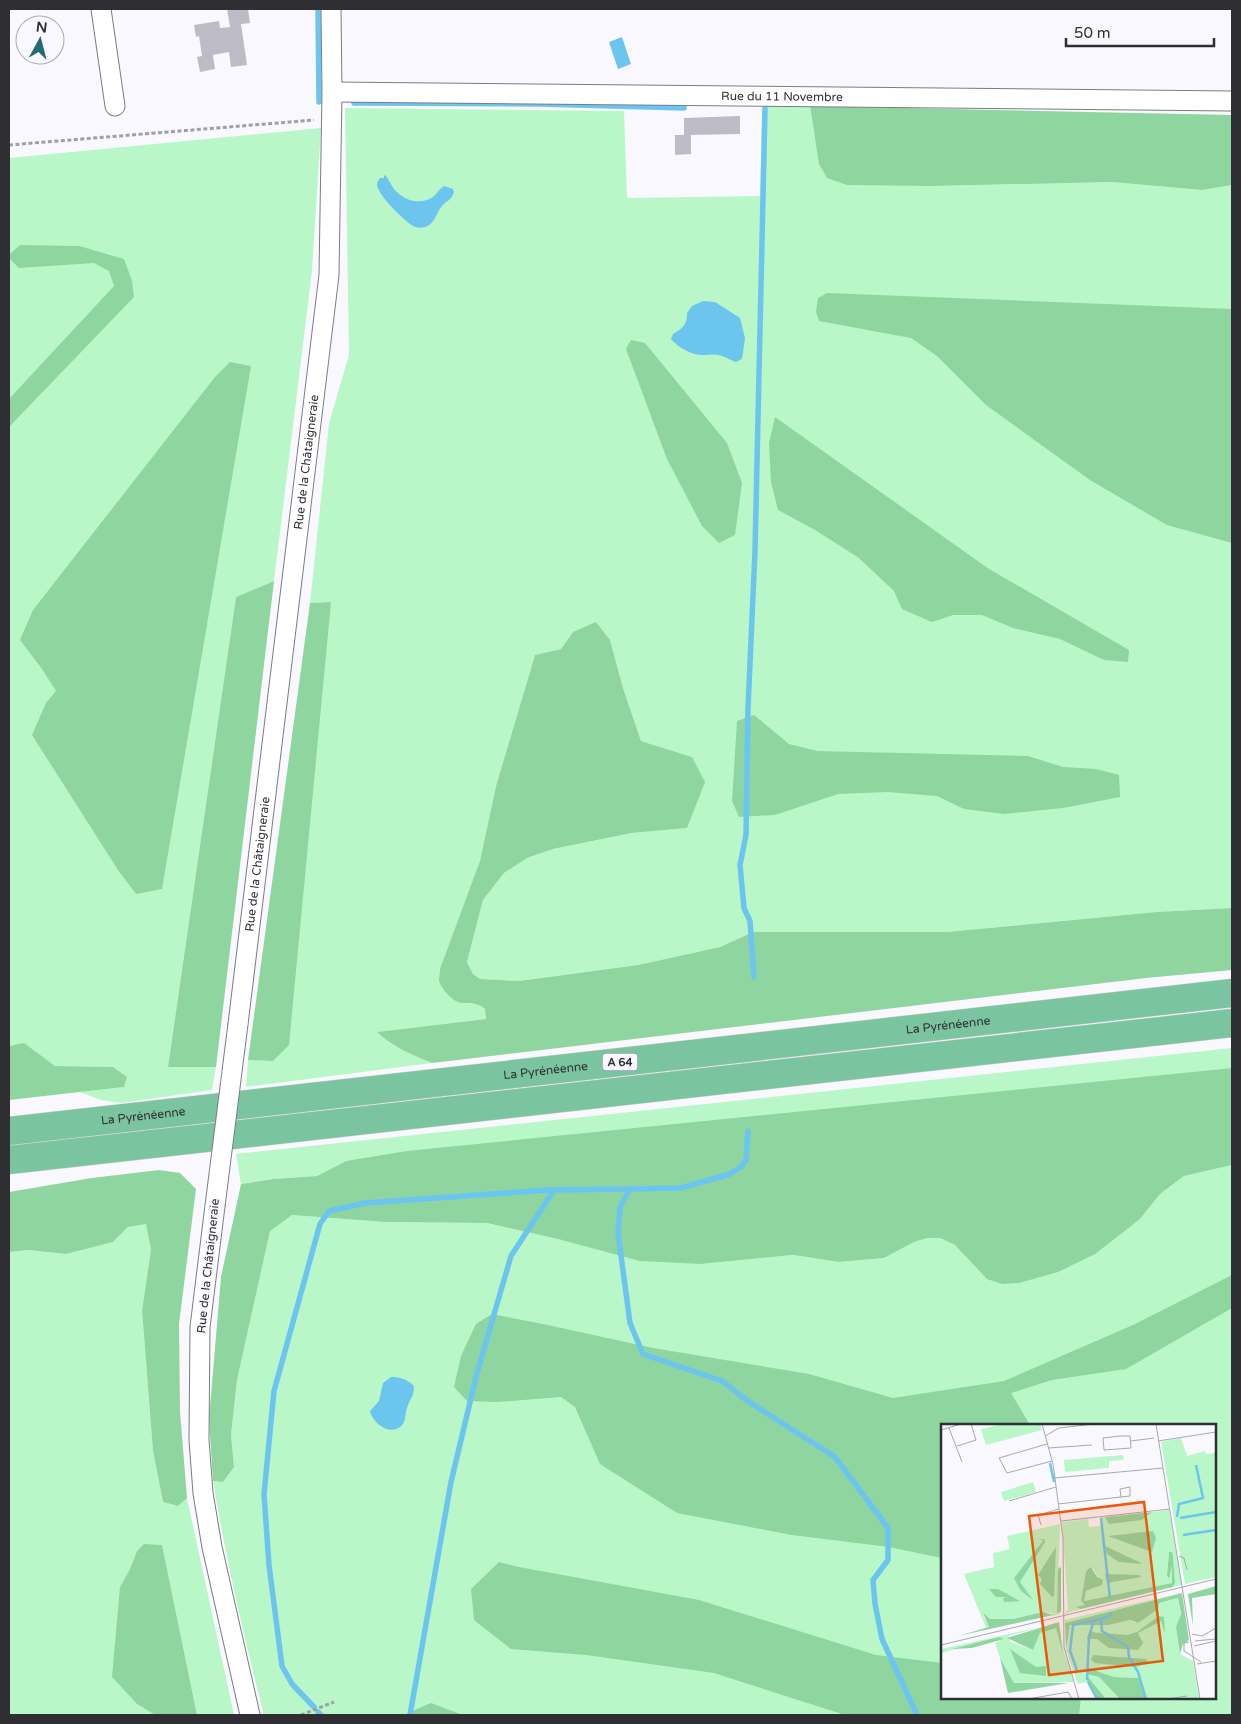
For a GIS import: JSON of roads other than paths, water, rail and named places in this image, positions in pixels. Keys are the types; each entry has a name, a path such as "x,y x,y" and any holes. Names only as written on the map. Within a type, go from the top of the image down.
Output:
{"highway":[{"name":"La Pyrénéenne","path":"9,1131 1232,993"},
{"path":"9,1160 1232,1023"}],"street":[{"path":"101,9 115,106"},
{"name":"Rue de la Châtaigneraie","path":"250,1715 212,1547 203,1493 199,1440 200,1327 329,275 332,118 331,9"},
{"name":"Rue du 11 Novembre","path":"332,92 1232,101"}],"water":[{"path":"622,37 631,64 618,69 609,42"},
{"path":"384,175 398,193 407,199 417,201 428,200 444,186 453,189 454,192 428,226 423,228 417,227 402,217 381,194 377,184 380,178 384,178"},
{"path":"703,301 715,302 740,318 745,338 742,359 736,362 721,356 692,353 678,346 671,339 673,334 684,326 687,313 692,306"},
{"path":"391,1377 403,1379 414,1386 404,1422 399,1428 394,1430 379,1425 370,1411 379,1401 383,1383"}],"waterway":[{"path":"318,9 319,102"},
{"path":"354,103 540,104 684,108"},
{"path":"754,977 750,921 744,908 740,865 746,835 748,708 755,551 765,109"},
{"path":"748,1131 746,1160 742,1166 730,1174 681,1188 630,1189 620,1207 618,1233 630,1323 643,1354 722,1381 749,1402 835,1457 888,1528 888,1560 873,1580 875,1604 882,1639 917,1715"},
{"path":"314,1707 292,1684 282,1666 269,1565 264,1494 274,1391 320,1224 329,1211 365,1203 548,1190 630,1189"},
{"path":"410,1715 451,1482 477,1373 511,1256 554,1190"},
{"path":"318,1712 321,1715"}]}
